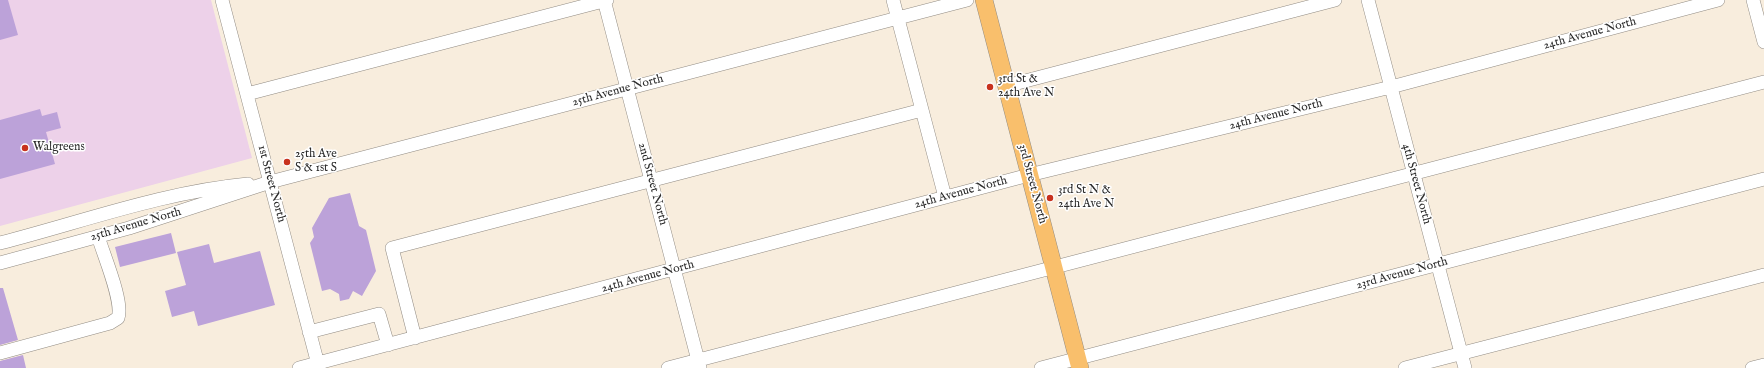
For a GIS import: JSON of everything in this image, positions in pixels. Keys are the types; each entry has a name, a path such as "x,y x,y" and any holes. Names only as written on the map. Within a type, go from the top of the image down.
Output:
{"main road":[{"name":"3rd Street North","path":"984,0 1079,363"}],"street":[{"path":"247,94 605,0"},
{"name":"2nd Street North","path":"605,0 699,364"},
{"path":"893,0 945,197"},
{"name":"25th Avenue North","path":"0,263 179,212 270,182 967,0"},
{"path":"1006,86 1335,0"},
{"name":"4th Street North","path":"1368,0 1465,368"},
{"name":"24th Avenue North","path":"299,368 318,366 388,345 1029,175 1391,87 1718,0"},
{"path":"1753,0 1764,42"},
{"name":"1st Street North","path":"226,1 247,94 318,366"},
{"path":"668,368 699,364 1054,267 1764,82"},
{"path":"415,338 392,248 922,110"},
{"name":"23rd Avenue North","path":"1040,368 1079,363 1437,264 1764,179"},
{"name":"25th Avenue North","path":"0,243 197,190 218,186 270,182"},
{"path":"0,353 110,323 118,318 120,310 109,267 98,236"},
{"path":"1406,368 1764,275"},
{"path":"310,332 379,314 388,345"},
{"path":"1752,368 1764,365"}],"shaded area":[{"path":"0,0 211,0 252,158 0,226"}],"building":[{"path":"0,0 8,0 18,35 0,40"},
{"name":"Walgreens","path":"40,109 42,116 57,112 61,128 46,132 55,164 0,179 0,120"},
{"path":"350,193 359,226 366,230 376,271 362,296 353,291 349,299 340,301 339,294 330,289 322,291 310,243 314,237 312,228 329,198"},
{"path":"171,233 176,253 120,267 115,247"},
{"path":"209,244 214,263 260,251 275,305 198,326 194,311 172,317 165,291 186,285 177,252"},
{"path":"0,288 3,288 18,340 0,345"},
{"path":"23,355 26,368 0,368 0,361"}],"place":[{"name":"3rd St & 24th Ave N","path":"990,87"},
{"name":"Walgreens","path":"25,148"},
{"name":"25th Ave S & 1st S","path":"287,162"},
{"name":"3rd St N & 24th Ave N","path":"1050,198"}]}
